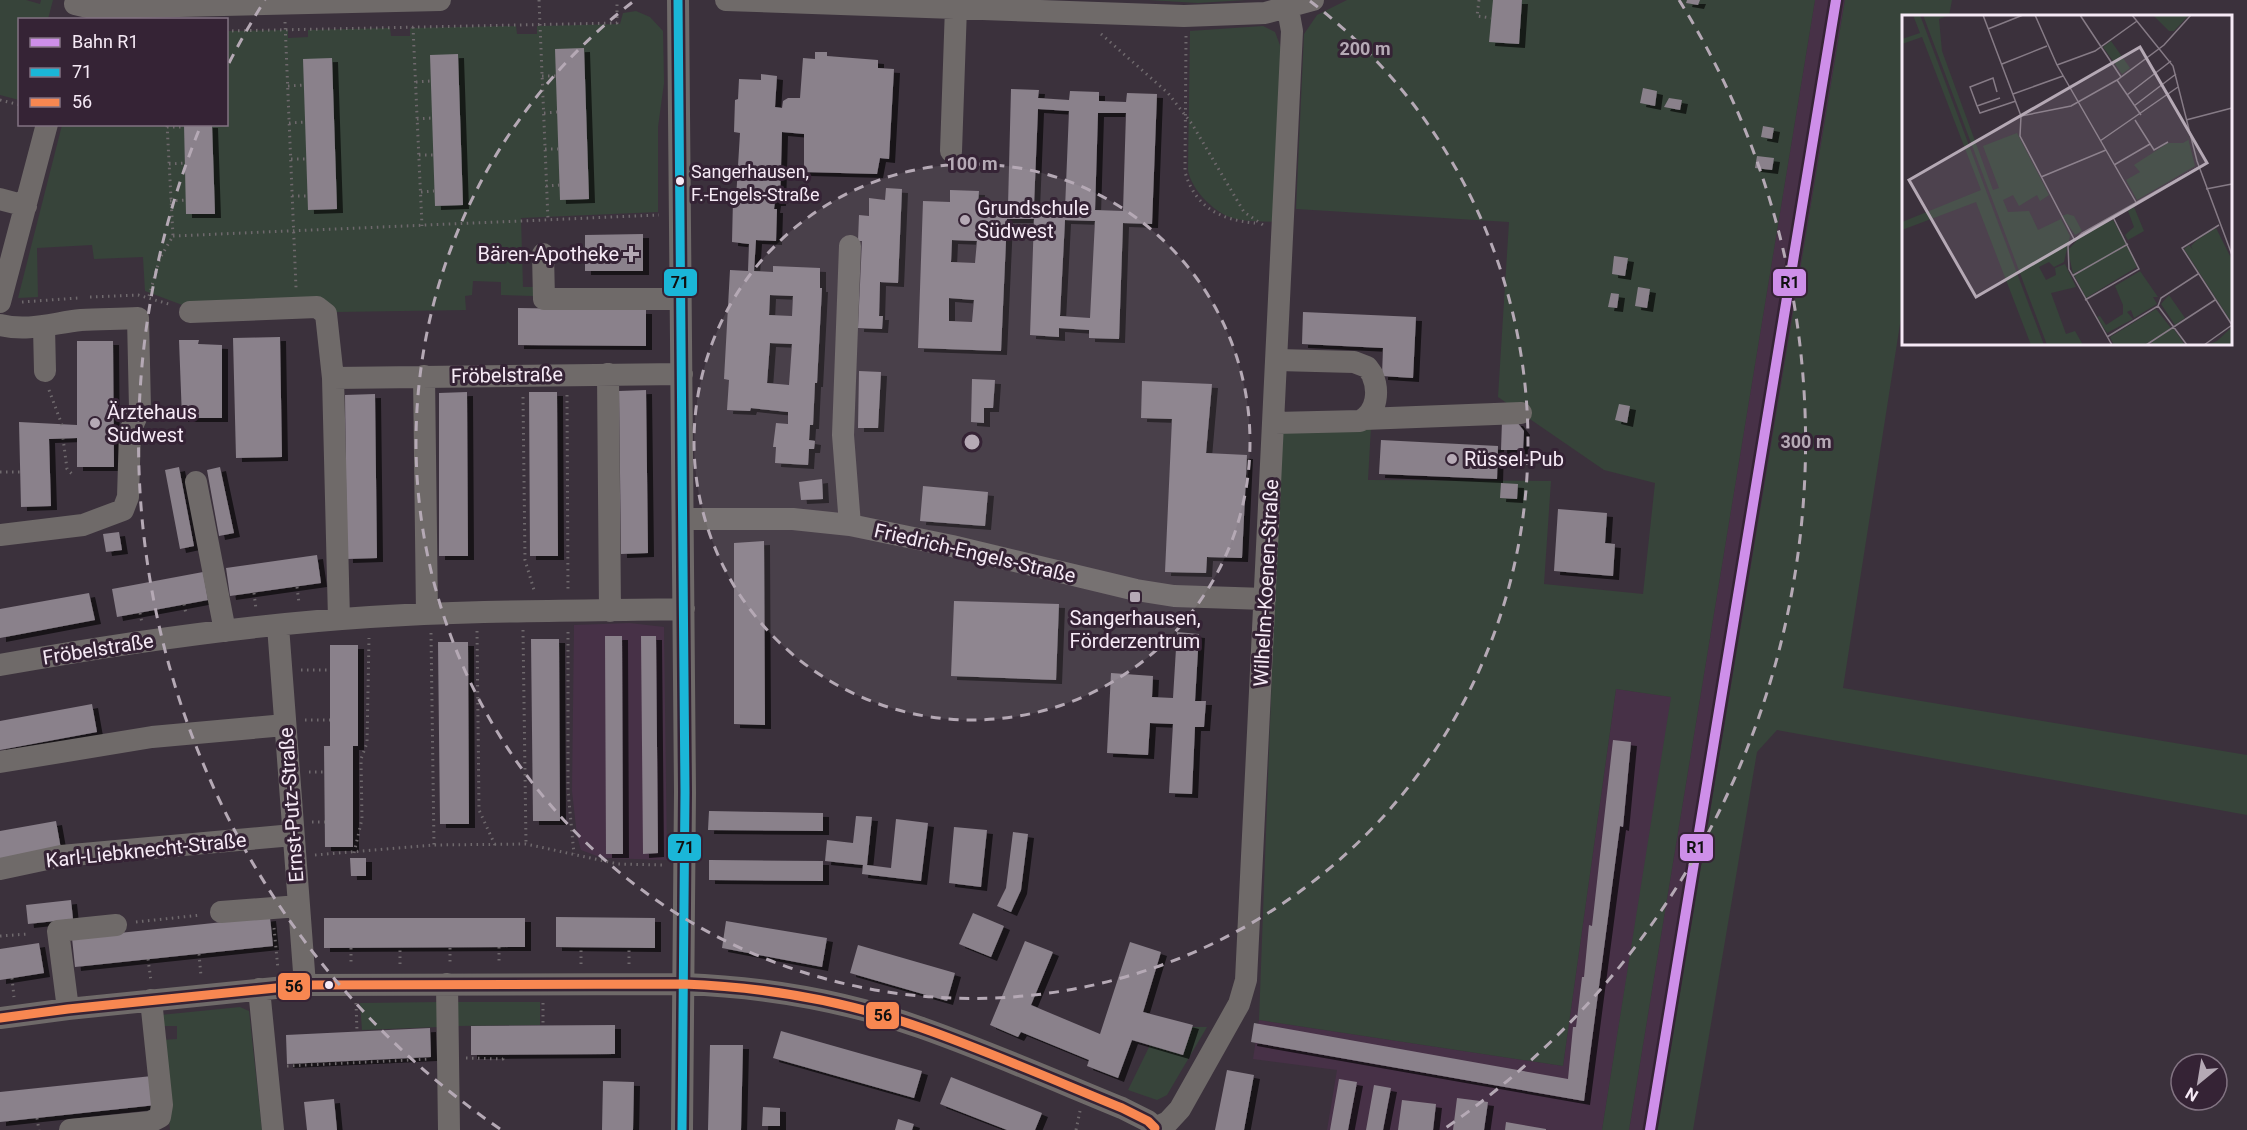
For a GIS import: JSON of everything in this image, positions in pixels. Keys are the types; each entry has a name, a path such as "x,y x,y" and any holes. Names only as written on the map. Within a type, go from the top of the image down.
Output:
{"street":[{"path":"74,8 440,0"},
{"path":"678,0 679,299 684,609 682,1130"},
{"path":"726,0 907,2 956,7 1184,16 1251,14 1288,9 1313,0"},
{"path":"951,151 956,7"},
{"name":"Wilhelm-Koenen-Straße","path":"1155,1129 1168,1122 1180,1109 1239,1004 1245,986 1283,248 1292,31 1288,9"},
{"path":"0,302 47,126"},
{"path":"0,199 27,206"},
{"path":"850,246 843,435 850,525"},
{"path":"543,254 544,299 679,299"},
{"path":"190,312 317,307 326,314 333,378 339,619"},
{"path":"0,325 15,328 44,327 79,321 138,318 140,409 130,431 128,500 120,512 83,525 0,535"},
{"path":"44,327 47,380"},
{"path":"1278,360 1350,362 1367,367 1375,380 1376,396 1373,408 1364,419"},
{"path":"608,374 610,611"},
{"name":"Fröbelstraße","path":"333,378 682,374"},
{"path":"424,376 427,614"},
{"path":"1275,423 1350,422 1364,419 1521,412"},
{"path":"196,482 225,631"},
{"name":"Friedrich-Engels-Straße","path":"683,519 793,519 850,525 951,546 1136,590 1174,596 1265,600"},
{"name":"Fröbelstraße","path":"0,665 225,631 339,619 427,614 684,609"},
{"name":"Ernst-Putz-Straße","path":"278,626 304,985"},
{"path":"0,762 152,737 285,725"},
{"name":"Karl-Liebknecht-Straße","path":"0,869 62,856 294,845"},
{"path":"222,912 299,906"},
{"path":"68,1009 58,931 116,925"},
{"path":"0,1018 68,1009 151,992 259,989 449,978 745,987 807,998 921,1028 1122,1108 1149,1121 1155,1129"},
{"path":"448,1130 449,978"},
{"path":"259,989 273,1130"},
{"path":"70,1130 150,1122 160,1117 162,1105 151,992"}],"path":[{"path":"539,0 548,220"},
{"path":"228,31 617,23 617,0"},
{"path":"1479,0 1477,16 1491,18"},
{"path":"284,3 296,308"},
{"path":"413,27 422,226"},
{"path":"1185,28 1185,172 1190,191 1225,219 1284,224"},
{"path":"1100,32 1161,87 1185,116 1244,212 1266,226 1283,248"},
{"path":"542,76 556,76"},
{"path":"416,82 430,81"},
{"path":"288,86 304,85"},
{"path":"0,100 18,104"},
{"path":"543,113 557,112"},
{"path":"417,119 432,118"},
{"path":"289,123 305,122"},
{"path":"149,296 160,258 173,236 167,126 184,127"},
{"path":"545,149 558,149"},
{"path":"419,155 433,154"},
{"path":"291,159 306,159"},
{"path":"168,164 185,163"},
{"path":"546,186 560,185"},
{"path":"420,192 434,191"},
{"path":"292,196 307,196"},
{"path":"170,201 186,200"},
{"path":"173,236 679,214"},
{"path":"522,375 525,560 532,612 524,665 526,844"},
{"path":"567,375 568,791 574,854"},
{"path":"47,380 59,421 63,425"},
{"path":"523,421 529,421"},
{"path":"63,438 67,469 72,474"},
{"path":"0,472 20,472"},
{"path":"524,473 530,473"},
{"path":"524,525 530,525"},
{"path":"297,587 300,612"},
{"path":"254,593 257,615"},
{"path":"477,613 479,810 495,844"},
{"path":"427,614 431,628 434,844"},
{"path":"354,853 362,819 361,759 367,743 369,617"},
{"path":"524,665 532,665"},
{"path":"281,670 331,670"},
{"path":"524,715 532,715"},
{"path":"525,759 532,759"},
{"path":"525,799 533,799"},
{"path":"294,845 354,853 434,844 526,844 618,864 683,866"},
{"path":"272,908 278,974"},
{"path":"116,925 222,912"},
{"path":"0,936 28,934"},
{"path":"499,947 500,971"},
{"path":"581,947 581,971"},
{"path":"351,948 351,973"},
{"path":"400,948 400,972"},
{"path":"449,978 450,948"},
{"path":"629,948 629,973"},
{"path":"200,954 201,979"},
{"path":"148,959 151,992"},
{"path":"12,978 15,1001"},
{"path":"356,999 357,1031"},
{"path":"543,999 543,1026"},
{"path":"285,1066 400,1059 503,1059 503,1055"},
{"path":"1076,1130 1080,1107"},
{"path":"37,1118 39,1130"}],"shaded area":[{"path":"1815,0 1845,0 1657,1130 1629,1130"},
{"path":"630,623 664,627 667,860 602,858 581,850 577,836 572,791 574,625"},
{"path":"1616,689 1672,697 1602,1130 1327,1130 1337,1070 1253,1059 1259,1020 1563,1066"}],"green space":[{"path":"0,0 26,0 40,4 41,0 53,0 48,18 18,18 18,100 0,95"},
{"path":"1148,0 1246,0 1198,3"},
{"path":"1347,0 1815,0 1629,1130 1602,1130 1671,697 1616,689 1563,1066 1259,1020 1281,430 1371,427 1368,480 1551,481 1544,584 1643,594 1655,483 1604,470 1498,397 1509,222 1296,209 1304,34 1317,15"},
{"path":"1845,0 1952,0 1949,15 1902,15 1902,311 1843,688 2247,755 2247,815 1777,730 1757,752 1693,1130 1657,1130"},
{"path":"636,11 650,17 663,31 664,83 658,127 658,212 521,218 523,287 537,287 533,296 501,295 501,282 473,281 472,295 465,296 466,310 337,312 193,309 145,291 143,257 94,259 92,245 37,248 38,297 18,298 62,126 228,126 228,31 288,30 288,38 308,37 308,30 390,28 391,36 410,36 410,28 516,26 517,34 537,34 537,26 620,24 623,13"},
{"path":"1263,26 1275,32 1281,48 1279,222 1228,217 1213,207 1199,193 1188,170 1190,31"},
{"path":"439,1002 439,1027 362,1030 360,1003"},
{"path":"457,1002 540,1002 540,1025 457,1026"},
{"path":"240,1007 249,1011 262,1130 170,1130 162,1040 177,1039 177,1026 161,1026 160,1015"},
{"path":"1192,1027 1207,1027 1167,1095 1157,1100 1128,1090 1150,1045 1183,1055"}],"building":[{"path":"1493,0 1522,0 1519,44 1489,42"},
{"path":"1687,0 1700,0 1698,5 1686,3"},
{"path":"584,48 589,199 560,200 555,49"},
{"path":"815,52 827,52 827,56 878,60 878,68 894,69 889,159 880,158 877,174 804,172 804,134 782,132 780,202 775,202 774,209 777,209 776,241 756,240 754,271 773,272 773,266 820,268 820,288 822,288 817,383 815,383 813,425 810,425 809,440 815,441 814,449 809,449 808,465 775,463 776,447 773,447 776,423 788,424 788,412 751,408 750,411 727,410 729,380 724,379 730,270 748,271 749,244 732,242 733,199 736,199 740,133 734,132 735,100 738,99 739,79 761,80 761,74 777,76 775,107 782,108 783,101 788,98 800,98 803,58 815,59","holes":["770,295 793,296 792,316 769,315","770,343 792,344 789,385 767,383"]},
{"path":"458,54 463,205 435,206 430,55"},
{"path":"332,58 337,209 308,210 303,59"},
{"path":"1643,88 1657,91 1655,106 1640,103"},
{"name":"Grundschule Südwest","path":"1011,89 1039,90 1038,98 1069,100 1070,91 1099,92 1099,101 1126,102 1127,93 1157,94 1152,224 1123,223 1119,339 1089,338 1089,330 1059,328 1059,337 1030,335 1034,219 1007,219 1001,351 918,348 923,201 950,202 950,190 979,191 978,204 1008,206","holes":["1038,109 1069,111 1065,209 1034,205","1098,113 1126,113 1123,211 1095,210","1065,220 1095,221 1090,318 1060,316","952,240 977,241 975,263 951,262","949,298 974,300 972,322 949,321"]},
{"path":"1669,98 1682,100 1680,110 1664,107"},
{"path":"184,126 212,126 215,214 186,214"},
{"path":"1763,126 1774,128 1772,139 1761,137"},
{"path":"1757,156 1774,158 1772,170 1755,168"},
{"path":"886,188 902,189 898,283 880,282 879,316 883,316 882,329 858,328 862,241 858,241 859,215 869,216 869,198 885,200"},
{"path":"643,234 643,271 585,271 585,235"},
{"path":"1614,256 1628,258 1625,276 1612,274"},
{"path":"1638,287 1650,289 1647,308 1635,306"},
{"path":"1611,293 1619,294 1617,308 1608,307"},
{"path":"518,308 646,310 646,346 518,345"},
{"path":"1303,312 1416,317 1413,378 1382,376 1383,348 1302,344"},
{"path":"280,337 282,457 236,458 233,338"},
{"path":"179,340 199,340 198,344 222,345 222,418 182,418"},
{"name":"Ärztehaus Südwest","path":"77,341 113,341 114,467 77,467 77,438 49,439 51,506 21,507 19,422 77,425"},
{"path":"859,371 881,372 878,428 858,428"},
{"path":"972,379 995,380 993,408 984,408 984,423 971,422"},
{"path":"1142,381 1212,384 1206,453 1247,455 1242,558 1207,557 1206,573 1165,572 1172,419 1141,418"},
{"path":"646,390 648,553 621,554 619,391"},
{"path":"467,392 468,556 439,556 439,393"},
{"path":"529,392 557,392 558,556 530,556"},
{"path":"375,394 377,558 347,559 345,395"},
{"path":"1619,404 1630,406 1627,423 1615,420"},
{"path":"1502,421 1517,422 1524,431 1523,450 1501,450"},
{"path":"1381,440 1498,446 1497,479 1379,474"},
{"path":"179,467 194,546 180,549 165,470"},
{"path":"220,467 234,533 219,536 207,470"},
{"path":"822,479 823,499 801,500 799,482"},
{"path":"1501,483 1518,484 1517,499 1500,498"},
{"path":"923,486 988,492 985,526 920,521"},
{"path":"1558,509 1607,513 1605,543 1615,544 1613,576 1554,571"},
{"path":"119,532 122,550 106,552 103,534"},
{"path":"764,541 765,725 734,724 734,543"},
{"path":"317,555 321,583 230,596 226,568"},
{"path":"203,572 208,600 117,617 112,589"},
{"path":"89,593 95,620 0,638 0,609"},
{"path":"954,601 1059,604 1056,680 951,676"},
{"path":"1177,632 1199,634 1195,701 1206,701 1204,727 1195,727 1192,794 1169,793 1173,724 1150,723 1148,755 1107,753 1111,673 1153,676 1152,697 1173,698"},
{"path":"605,636 622,636 623,854 606,854"},
{"path":"641,636 656,636 658,853 643,854"},
{"path":"531,639 559,639 560,821 533,821"},
{"path":"438,642 468,642 469,824 440,824"},
{"path":"330,645 358,645 358,746 353,746 353,847 325,847 324,746 330,746"},
{"path":"92,704 97,732 0,750 0,721"},
{"path":"1613,740 1631,742 1623,827 1620,826 1584,1101 1251,1042 1254,1023 1568,1079 1573,1027 1576,1027 1582,977 1584,977 1589,925 1592,926"},
{"path":"709,811 823,813 823,831 708,830"},
{"path":"856,816 872,817 867,865 891,868 896,819 928,823 921,881 862,874 863,865 825,861 827,840 853,843"},
{"path":"56,821 61,849 0,861 0,831"},
{"path":"954,827 987,830 981,887 949,883"},
{"path":"1013,832 1028,834 1021,890 1011,912 997,906 1006,888"},
{"path":"350,858 366,858 366,876 351,876"},
{"path":"709,860 823,861 823,881 709,880"},
{"path":"71,900 73,919 28,924 26,905"},
{"path":"973,913 1004,926 991,957 959,944"},
{"path":"270,917 273,946 75,967 72,938"},
{"path":"556,917 655,918 655,948 556,947"},
{"path":"324,918 525,918 525,947 324,948"},
{"path":"726,921 827,938 822,967 722,948"},
{"path":"1025,941 1053,952 1031,1005 1100,1034 1130,942 1161,952 1143,1012 1193,1025 1183,1055 1132,1040 1118,1078 1087,1066 1089,1060 1021,1032 1018,1037 990,1025"},
{"path":"39,943 44,973 0,980 0,949"},
{"path":"858,945 955,973 947,1001 850,973"},
{"path":"615,1025 615,1054 471,1055 471,1026"},
{"path":"430,1028 431,1057 287,1064 286,1035"},
{"path":"781,1031 922,1071 914,1098 773,1058"},
{"path":"710,1045 743,1045 741,1130 708,1130"},
{"path":"1227,1070 1254,1075 1244,1130 1215,1130"},
{"path":"152,1076 156,1105 0,1122 0,1092"},
{"path":"951,1077 1042,1113 1035,1130 1007,1130 940,1104"},
{"path":"1339,1079 1357,1082 1348,1130 1330,1130"},
{"path":"603,1081 634,1082 633,1130 602,1130"},
{"path":"1374,1085 1391,1088 1383,1130 1366,1130"},
{"path":"1457,1098 1488,1102 1484,1130 1453,1130"},
{"path":"334,1099 337,1130 307,1130 304,1102"},
{"path":"1402,1100 1436,1104 1433,1130 1398,1130"},
{"path":"763,1107 780,1108 780,1126 762,1126"},
{"path":"898,1119 914,1124 912,1130 895,1130"},
{"path":"1506,1122 1546,1129 1546,1130 1505,1130"}],"rail line":[{"name":"R1","path":"1650,1130 1836,0"}],"transit line":[{"name":"71","path":"678,0 685,792 682,1130"},
{"name":"56","path":"0,1018 305,985 684,984 744,988 834,1003 893,1018 998,1057 1122,1108 1148,1121 1155,1128"}],"place":[{"name":"Sangerhausen, F.-Engels-Straße","path":"680,181"},
{"name":"Grundschule Südwest","path":"965,220"},
{"name":"Bären-Apotheke","path":"631,254"},
{"name":"Ärztehaus Südwest","path":"95,423"},
{"name":"Rüssel-Pub","path":"1452,459"},
{"name":"Sangerhausen, Förderzentrum","path":"1135,597"}]}
